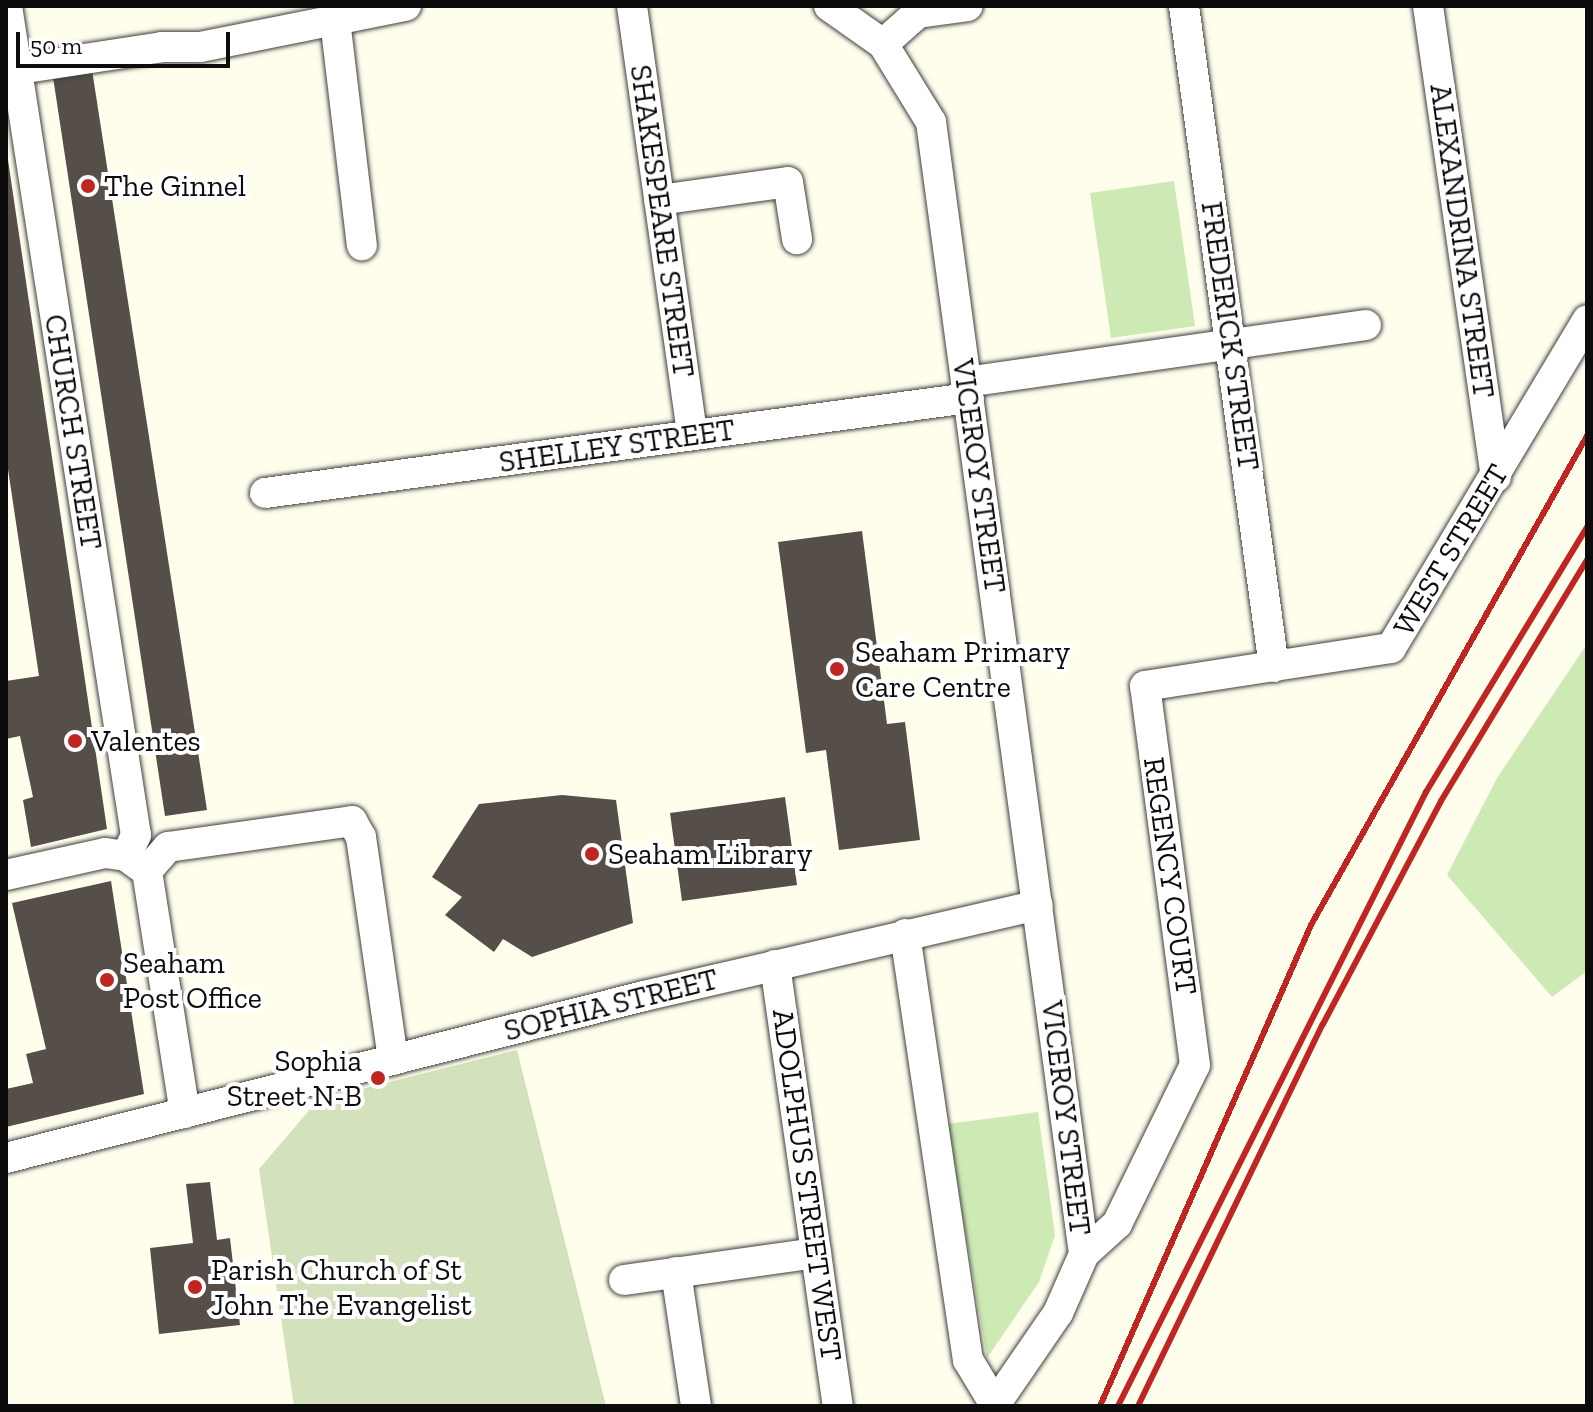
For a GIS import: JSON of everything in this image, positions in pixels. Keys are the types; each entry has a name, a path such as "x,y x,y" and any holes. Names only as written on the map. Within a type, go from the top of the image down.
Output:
{"street":[{"name":"CHURCH STREET","path":"7,6 12,70 136,835 137,864 185,1113"},
{"path":"12,70 162,47 200,47 322,17 406,6"},
{"name":"SHAKESPEARE STREET","path":"632,6 692,435"},
{"path":"829,6 883,44 918,13 968,6"},
{"name":"FREDERICK STREET","path":"1184,6 1274,667"},
{"name":"ALEXANDRINA STREET","path":"1428,6 1496,477"},
{"path":"322,17 362,245"},
{"name":"VICEROY STREET","path":"883,44 931,122 1084,1254"},
{"path":"659,200 788,182 797,239"},
{"name":"WEST STREET","path":"1145,686 1391,648 1496,477 1587,320"},
{"name":"SHELLEY STREET","path":"265,493 692,435 1366,325"},
{"name":"REGENCY COURT","path":"1084,1254 1117,1224 1195,1065 1145,686"},
{"path":"6,875 105,853 137,864 168,847 352,821 361,837 393,1060"},
{"name":"SOPHIA STREET","path":"6,1158 775,965 1038,905"},
{"path":"905,934 968,1360 995,1405 1058,1313 1084,1254"},
{"name":"ADOLPHUS STREET WEST","path":"775,965 838,1406"},
{"path":"624,1280 816,1253"},
{"path":"676,1272 696,1406"}],"green space":[{"path":"1174,181 1195,326 1111,338 1090,193"},
{"path":"1587,644 1587,971 1552,997 1447,875 1497,778"},
{"path":"517,1050 606,1406 294,1406 259,1169 318,1100"},
{"path":"1038,1112 1055,1235 1039,1282 987,1358 947,1124"}],"building":[{"path":"92,70 207,810 165,816 53,77"},
{"path":"8,160 107,829 31,847 23,800 33,797 20,736 6,739 6,681 39,676 6,456"},
{"name":"Seaham Primary Care Centre","path":"862,531 887,724 905,722 920,840 839,850 826,750 806,753 778,542"},
{"path":"562,795 616,800 633,923 532,957 503,939 494,952 445,915 462,897 432,877 479,804"},
{"path":"785,797 797,885 682,901 670,813"},
{"path":"111,881 144,1094 6,1127 6,1089 33,1083 26,1054 46,1049 12,903"},
{"name":"Parish Church of St John The Evangelist","path":"210,1182 217,1240 230,1238 240,1325 159,1334 150,1248 193,1243 186,1184"}],"railway":[{"path":"1100,1406 1311,925 1587,436"},
{"path":"1118,1406 1426,792 1587,527"},
{"path":"1138,1406 1323,1024 1441,801 1587,560"}],"place":[{"name":"The Ginnel","path":"88,186"},
{"name":"Seaham Primary Care Centre","path":"837,669"},
{"name":"Valentes","path":"75,741"},
{"name":"Seaham Library","path":"592,854"},
{"name":"Seaham Post Office","path":"107,980"},
{"name":"Sophia Street N-B","path":"378,1078"},
{"name":"Parish Church of St John The Evangelist","path":"195,1287"}]}
